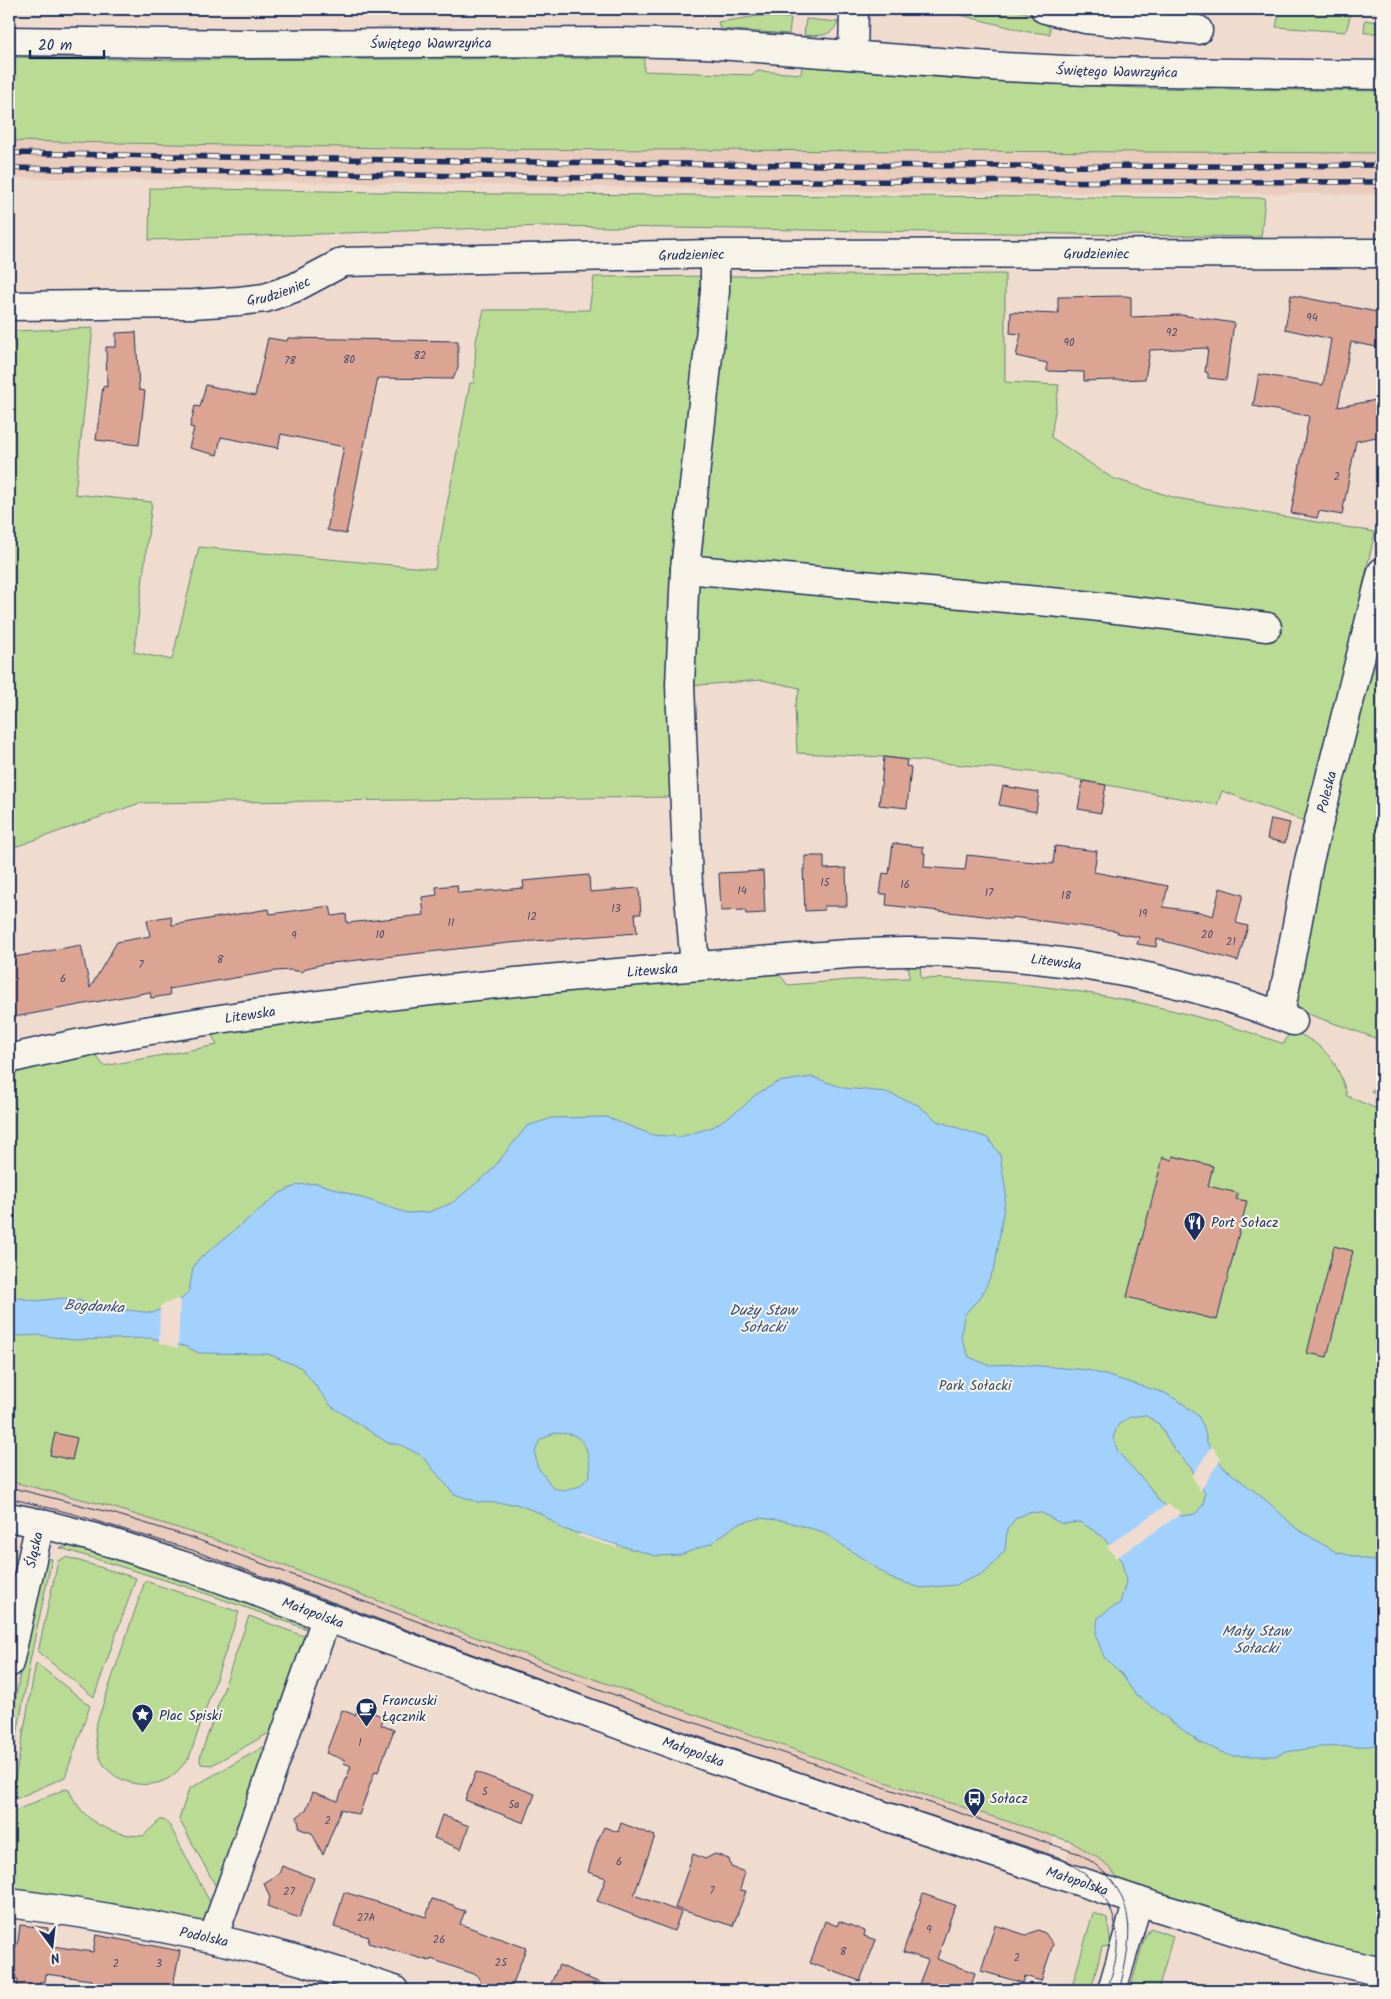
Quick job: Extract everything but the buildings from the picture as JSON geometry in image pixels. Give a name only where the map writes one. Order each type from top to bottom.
[{"type":"street","points":[[853,55],[854,9]]},
{"type":"street","points":[[1045,9],[1104,22],[1198,30]]},
{"type":"street","name":"Świętego Wawrzyńca","points":[[9,41],[246,44],[706,44],[994,66],[1087,71],[1382,75]]},
{"type":"street","name":"Grudzieniec","points":[[9,306],[192,304],[265,298],[294,288],[343,262],[715,254],[1382,253]]},
{"type":"street","points":[[694,966],[686,862],[680,685],[685,569],[714,291],[715,254]]},
{"type":"street","points":[[685,569],[1083,605],[1267,627]]},
{"type":"street","name":"Poleska","points":[[1287,1018],[1309,861],[1382,572]]},
{"type":"street","name":"Litewska","points":[[9,1059],[118,1036],[316,1004],[496,984],[694,966],[883,952],[1011,956],[1078,964],[1145,977],[1208,993],[1287,1018]]},
{"type":"street","name":"Małopolska","points":[[9,1517],[40,1523],[174,1563],[705,1756],[1138,1901],[1321,1958],[1382,1972]]},
{"type":"street","name":"Śląska","points":[[9,1663],[40,1523]]},
{"type":"street","points":[[214,1938],[326,1619]]},
{"type":"street","points":[[1112,1990],[1138,1901]]},
{"type":"street","name":"Podolska","points":[[9,1903],[106,1916],[214,1938],[303,1961],[394,1990]]},
{"type":"shaded area","points":[[9,141],[449,149],[1382,153],[1382,194],[944,192],[9,178]]},
{"type":"shaded area","points":[[9,1481],[105,1505],[213,1539],[475,1637],[900,1787],[1054,1837],[1047,1857],[9,1506]]},
{"type":"shaded area","points":[[1072,1842],[1103,1861],[1113,1872],[1121,1886],[1065,1864]]},
{"type":"green space","points":[[997,8],[1016,10],[1036,17],[1050,28],[1050,34],[1029,32],[960,15],[959,9]]},
{"type":"green space","points":[[1280,9],[1352,9],[1346,32],[1276,27]]},
{"type":"green space","points":[[759,16],[791,18],[789,34],[720,29],[718,22]]},
{"type":"green space","points":[[806,19],[838,22],[829,33],[804,35]]},
{"type":"green space","points":[[1365,20],[1382,23],[1382,33],[1364,33]]},
{"type":"green space","points":[[9,57],[181,60],[644,58],[644,71],[753,75],[757,71],[801,74],[802,66],[972,80],[1138,88],[1382,91],[1382,153],[449,149],[9,141]]},
{"type":"green space","points":[[150,188],[496,194],[1265,198],[1261,237],[544,226],[149,240]]},
{"type":"green space","points":[[1005,274],[1005,382],[1059,385],[1051,437],[1112,478],[1176,498],[1375,532],[1309,823],[1222,791],[1217,805],[1041,773],[884,757],[797,753],[795,707],[800,688],[762,680],[688,686],[675,797],[140,803],[9,849],[9,386],[14,331],[93,328],[75,494],[152,502],[134,652],[172,660],[199,547],[435,569],[470,383],[474,383],[476,341],[484,310],[589,310],[594,277]]},
{"type":"green space","points":[[1382,628],[1382,1052],[1378,1039],[1291,1008],[1311,884],[1357,711]]},
{"type":"green space","name":"Park Sołacki","points":[[920,961],[921,978],[1015,984],[1105,996],[1194,1016],[1284,1044],[1290,1030],[1312,1041],[1328,1054],[1339,1072],[1347,1096],[1382,1111],[1382,1960],[1307,1941],[1121,1886],[1113,1872],[1103,1861],[1072,1842],[900,1787],[475,1637],[213,1539],[105,1505],[9,1481],[9,1069],[92,1051],[104,1066],[217,1045],[209,1030],[299,1016],[775,969],[788,985],[909,978],[909,962]]},
{"type":"green space","points":[[1382,1075],[1382,1097],[1371,1092]]},
{"type":"green space","points":[[70,1546],[81,1547],[134,1561],[295,1619],[307,1629],[184,1586],[60,1548]]},
{"type":"green space","points":[[66,1557],[136,1578],[94,1697],[38,1652],[58,1561]]},
{"type":"green space","points":[[48,1558],[52,1559],[31,1656],[9,1781],[9,1733],[21,1669]]},
{"type":"green space","points":[[145,1581],[239,1612],[189,1758],[171,1777],[163,1781],[154,1784],[136,1784],[119,1778],[105,1766],[100,1758],[96,1743],[95,1728]]},
{"type":"green space","points":[[249,1616],[309,1638],[278,1728],[212,1765],[201,1764],[201,1754]]},
{"type":"green space","points":[[36,1663],[90,1706],[65,1777],[11,1801]]},
{"type":"green space","points":[[274,1741],[220,1894],[179,1819],[189,1789]]},
{"type":"green space","points":[[65,1789],[69,1790],[82,1811],[90,1818],[99,1825],[119,1833],[143,1836],[160,1820],[164,1820],[170,1826],[214,1910],[207,1921],[200,1924],[9,1893],[10,1813]]},
{"type":"green space","points":[[1093,1913],[1107,1918],[1111,1946],[1102,1947],[1091,1990],[1071,1990]]},
{"type":"green space","points":[[1150,1928],[1173,1936],[1158,1990],[1130,1990],[1144,1939]]},
{"type":"water","name":"Duży Staw Sołacki","points":[[812,1077],[844,1088],[886,1092],[918,1105],[937,1121],[988,1138],[1000,1155],[1006,1193],[995,1266],[982,1295],[964,1315],[961,1337],[969,1357],[988,1365],[1016,1364],[1088,1370],[1165,1393],[1182,1403],[1198,1416],[1203,1425],[1207,1442],[1223,1467],[1267,1501],[1297,1529],[1336,1552],[1382,1563],[1382,1743],[1370,1746],[1319,1747],[1286,1752],[1275,1756],[1230,1756],[1199,1742],[1135,1694],[1121,1673],[1104,1657],[1096,1636],[1098,1618],[1120,1603],[1126,1582],[1122,1562],[1102,1536],[1080,1522],[1062,1524],[1042,1513],[1029,1512],[1015,1519],[1007,1530],[1005,1550],[986,1572],[956,1585],[921,1588],[893,1579],[823,1532],[785,1521],[760,1518],[737,1524],[712,1543],[680,1555],[656,1556],[563,1529],[540,1513],[516,1504],[478,1502],[454,1494],[422,1456],[401,1445],[388,1443],[331,1406],[302,1368],[268,1354],[199,1353],[187,1347],[151,1338],[73,1340],[40,1335],[19,1336],[9,1333],[9,1296],[35,1301],[64,1298],[81,1301],[92,1306],[153,1313],[183,1298],[189,1291],[193,1268],[198,1260],[280,1193],[298,1185],[317,1183],[407,1213],[429,1212],[452,1203],[490,1172],[527,1126],[552,1118],[606,1117],[653,1135],[680,1137],[713,1127],[743,1107],[755,1095],[778,1082]],"holes":[[[1145,1415],[1159,1424],[1174,1449],[1191,1468],[1205,1493],[1204,1504],[1195,1514],[1182,1516],[1160,1502],[1148,1485],[1118,1452],[1113,1437],[1118,1425],[1130,1417]],[[554,1433],[570,1434],[576,1437],[581,1440],[587,1450],[590,1475],[580,1486],[565,1491],[553,1488],[537,1466],[535,1452],[540,1440]]]},
{"type":"pier","points":[[180,1299],[178,1348],[159,1343],[160,1306]]},
{"type":"pier","points":[[1212,1446],[1221,1459],[1200,1491],[1192,1476]]},
{"type":"pier","points":[[1168,1504],[1182,1513],[1116,1558],[1107,1546]]},
{"type":"pier","points":[[581,1534],[616,1545],[618,1548],[577,1536]]},
{"type":"tram line","points":[[9,1487],[112,1513],[196,1539],[634,1702],[1080,1854],[1099,1868],[1112,1882],[1122,1897],[1127,1913],[1128,1949],[1119,1990]]},
{"type":"tram line","points":[[9,1498],[70,1513],[192,1550],[631,1713],[819,1779],[1058,1857],[1083,1872],[1093,1882],[1109,1906],[1117,1934],[1117,1949],[1107,1990]]},
{"type":"railway","points":[[9,153],[695,164],[1382,165]]},
{"type":"railway","points":[[9,168],[761,181],[1382,182]]},
{"type":"place","name":"Port Sołacz","points":[[1195,1241]]},
{"type":"place","name":"Francuski Łącznik","points":[[366,1727]]},
{"type":"place","name":"Plac Spiski","points":[[143,1734]]},
{"type":"place","name":"Sołacz","points":[[974,1817]]},
{"type":"water label","name":"Bogdanka","points":[[94,1306]]},
{"type":"water label","name":"Mały Staw Sołacki","points":[[1256,1640]]}]
